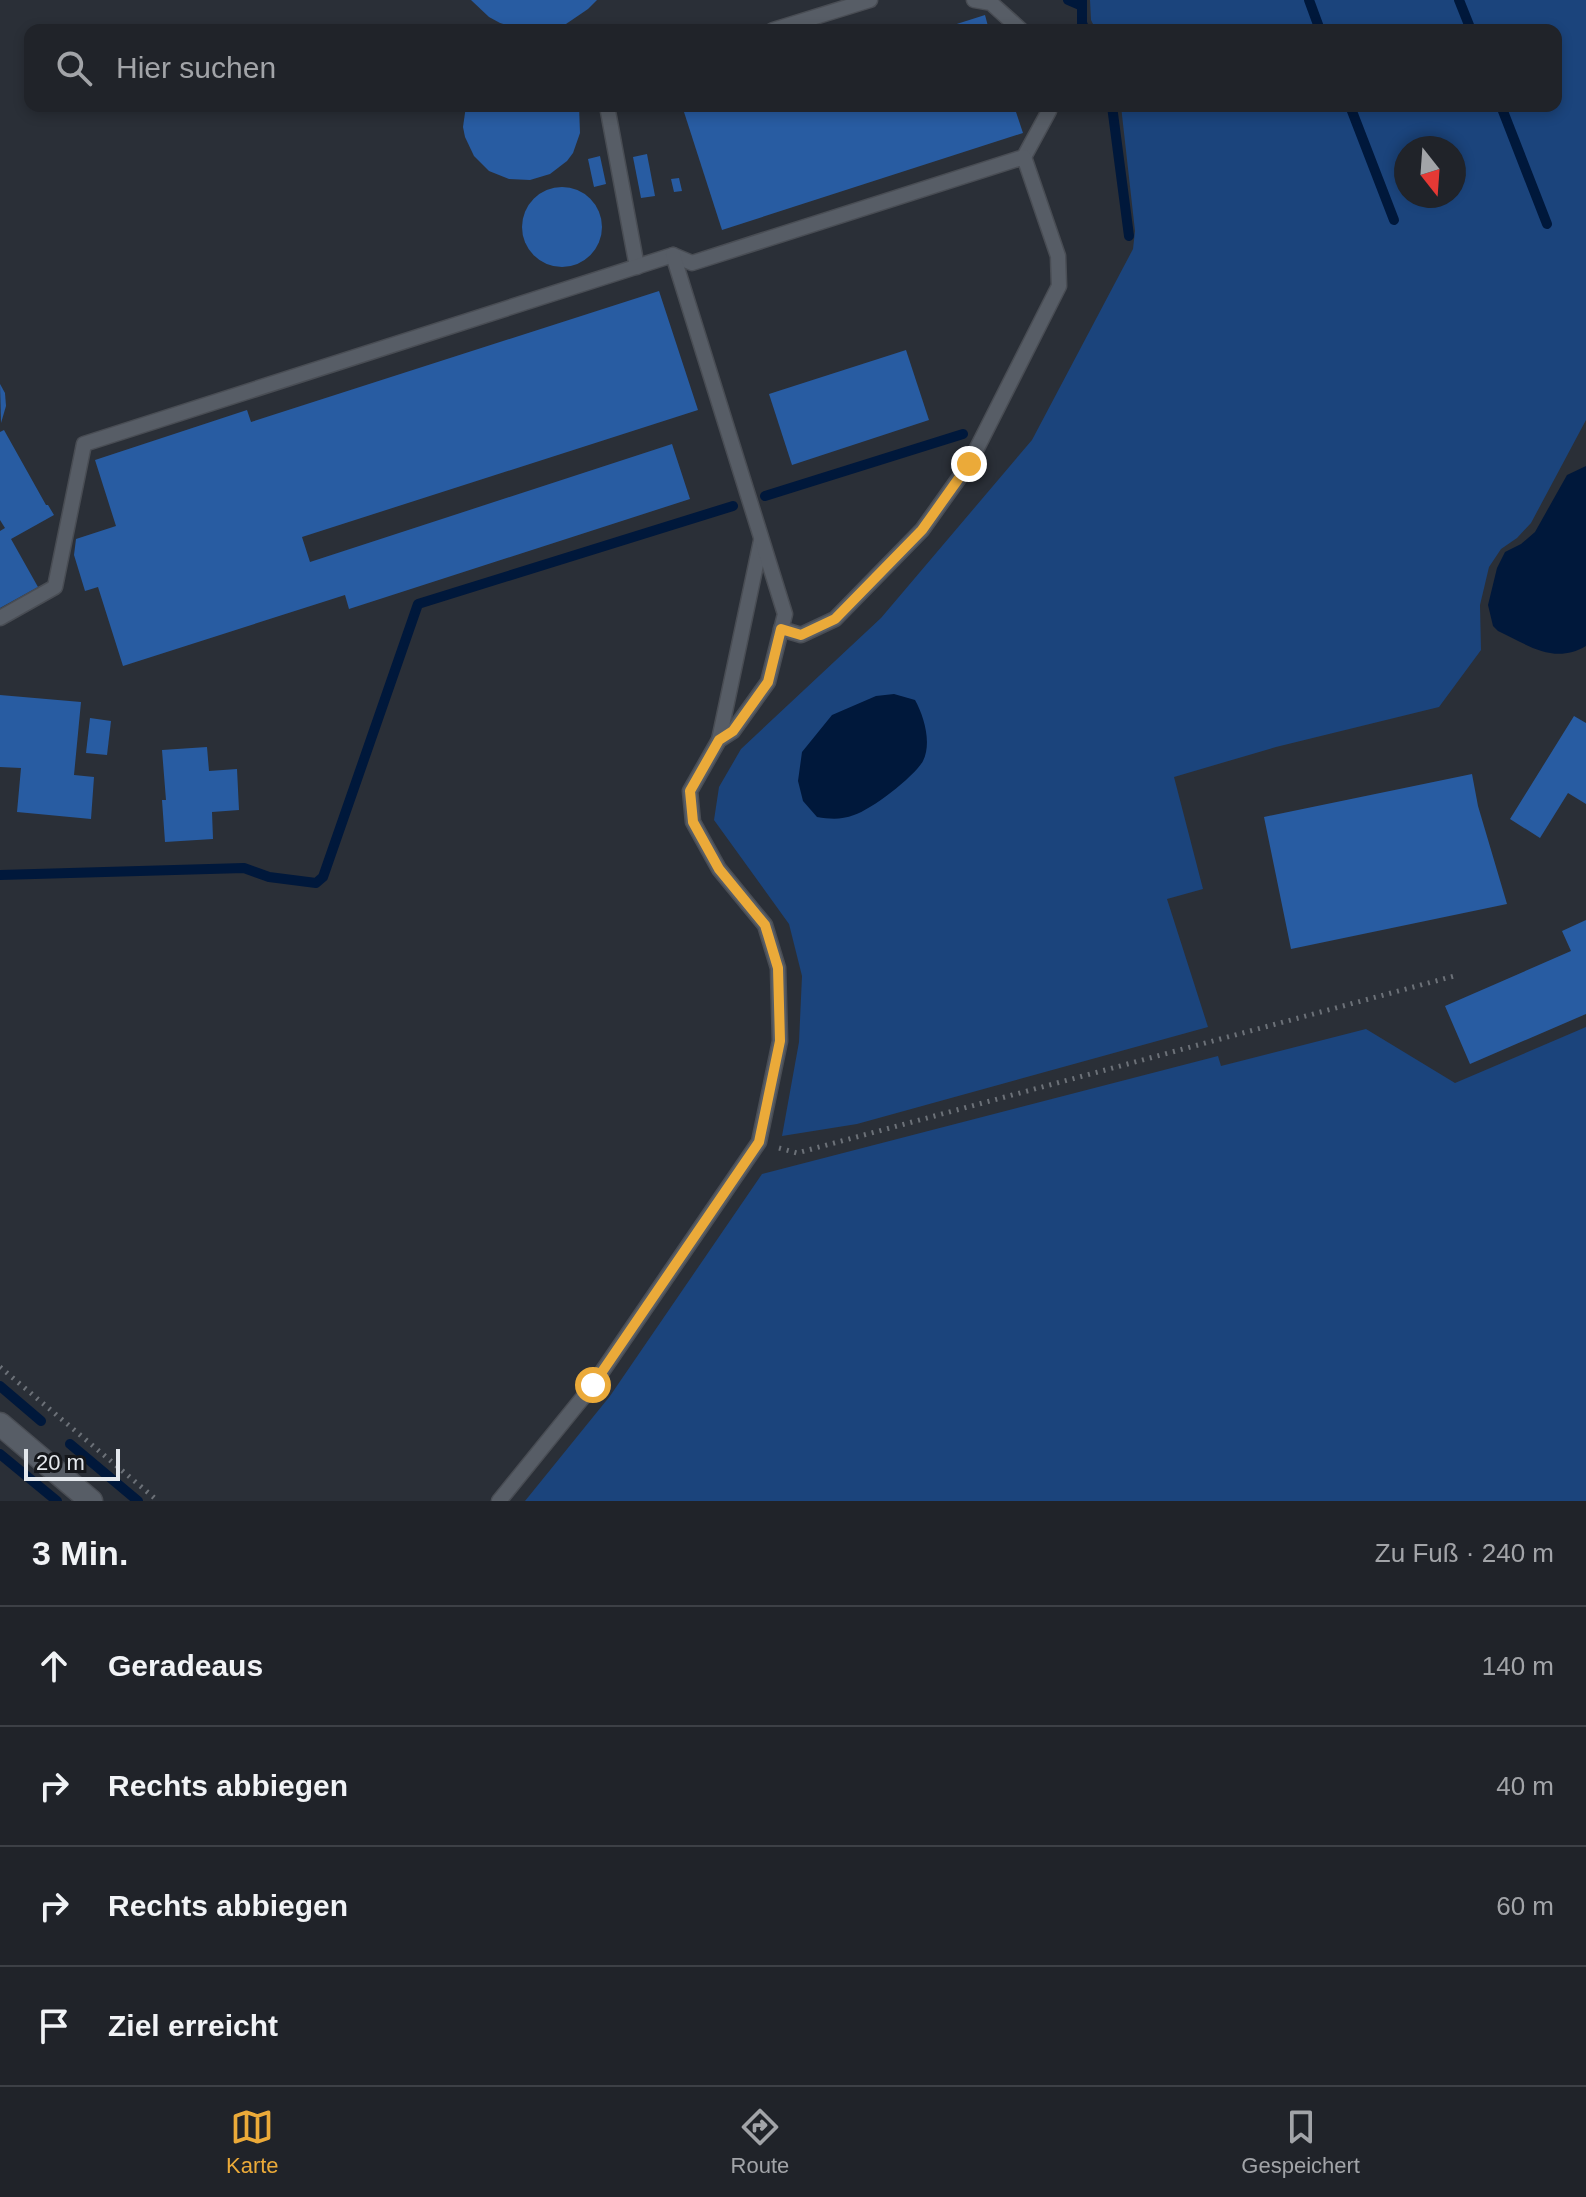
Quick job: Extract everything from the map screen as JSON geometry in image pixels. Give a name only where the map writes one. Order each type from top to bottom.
[{"type":"street","points":[[0,1424],[91,1501]]},
{"type":"lane","points":[[792,24],[870,0]]},
{"type":"lane","points":[[974,0],[991,3],[1014,24]]},
{"type":"lane","points":[[608,112],[637,267]]},
{"type":"lane","points":[[0,618],[55,587],[84,444],[673,255],[692,263],[1024,157],[1048,112]]},
{"type":"lane","points":[[781,629],[801,635],[835,619],[922,530],[969,464],[1059,286],[1058,256],[1024,157]]},
{"type":"lane","points":[[673,255],[785,614],[768,682],[733,731],[719,740]]},
{"type":"lane","points":[[499,1501],[593,1385],[759,1142],[780,1041],[778,968],[765,925],[719,869],[693,822],[690,791],[719,740],[762,539]]},
{"type":"path","points":[[759,1142],[797,1153],[1458,975]]},
{"type":"path","points":[[0,1367],[158,1501]]},
{"type":"shaded area","points":[[1090,0],[1586,0],[1586,420],[1531,523],[1501,549],[1489,567],[1480,605],[1481,650],[1439,707],[1276,747],[1174,777],[1203,889],[1167,899],[1208,1027],[857,1124],[782,1136],[799,1042],[802,976],[789,924],[714,820],[719,787],[741,749],[881,618],[1032,440],[1133,249],[1135,231],[1122,112],[1562,112],[1562,24],[1093,24]]},
{"type":"shaded area","points":[[1586,466],[1586,646],[1563,654],[1541,651],[1493,626],[1488,605],[1497,568],[1505,552],[1535,532],[1567,475]]},
{"type":"shaded area","points":[[894,694],[915,700],[918,706],[927,738],[923,761],[902,783],[862,812],[831,819],[817,817],[803,801],[798,781],[802,752],[832,715],[876,696]]},
{"type":"shaded area","points":[[1586,1027],[1586,1501],[525,1501],[610,1396],[762,1174],[1218,1056],[1221,1066],[1366,1029],[1455,1083]]},
{"type":"building","points":[[471,0],[597,0],[566,24],[503,24],[489,17]]},
{"type":"building","points":[[985,15],[987,24],[957,24]]},
{"type":"building","points":[[465,112],[579,112],[580,133],[573,153],[550,174],[530,180],[509,179],[489,171],[474,156],[463,127]]},
{"type":"building","points":[[684,112],[1016,112],[1023,133],[722,230]]},
{"type":"building","points":[[647,154],[655,196],[641,198],[633,157]]},
{"type":"building","points":[[600,156],[606,184],[594,187],[588,159]]},
{"type":"building","points":[[679,178],[682,191],[674,192],[671,179]]},
{"type":"building","points":[[562,187],[577,190],[590,199],[599,212],[602,227],[599,242],[590,255],[577,264],[562,267],[547,264],[534,255],[525,242],[522,227],[525,212],[534,199],[547,190]]},
{"type":"building","points":[[659,291],[698,410],[302,537],[310,562],[672,444],[690,499],[349,609],[345,595],[123,666],[98,587],[85,591],[74,555],[76,539],[116,526],[95,460],[247,410],[251,422]]},
{"type":"building","points":[[906,350],[929,420],[792,465],[769,394]]},
{"type":"building","points":[[0,384],[5,393],[6,406],[1,423]]},
{"type":"building","points":[[4,430],[54,515],[11,539],[38,587],[0,608],[0,531],[5,528],[0,520],[0,432]]},
{"type":"building","points":[[0,695],[81,702],[74,775],[94,777],[91,819],[17,812],[21,768],[0,767]]},
{"type":"building","points":[[1574,716],[1586,723],[1586,804],[1568,793],[1540,838],[1510,819]]},
{"type":"building","points":[[90,718],[111,721],[107,755],[86,753]]},
{"type":"building","points":[[207,747],[209,771],[237,769],[239,810],[212,812],[213,839],[165,842],[162,750]]},
{"type":"building","points":[[1472,774],[1478,806],[1507,904],[1291,949],[1264,817]]},
{"type":"building","points":[[1586,920],[1586,1014],[1470,1064],[1445,1006],[1571,951],[1562,931]]},
{"type":"waterway","points":[[1068,0],[1082,6]]},
{"type":"waterway","points":[[1082,0],[1082,24]]},
{"type":"waterway","points":[[1309,0],[1318,24]]},
{"type":"waterway","points":[[1459,0],[1469,24]]},
{"type":"waterway","points":[[1113,112],[1129,236]]},
{"type":"waterway","points":[[1352,112],[1394,220]]},
{"type":"waterway","points":[[1503,112],[1547,224]]},
{"type":"waterway","points":[[765,496],[963,434]]},
{"type":"waterway","points":[[0,875],[244,868],[269,877],[316,883],[323,877],[418,604],[733,506]]},
{"type":"waterway","points":[[0,1386],[41,1421]]},
{"type":"waterway","points":[[70,1444],[138,1501]]},
{"type":"waterway","points":[[0,1454],[57,1501]]},
{"type":"route","points":[[593,1385],[759,1142],[780,1041],[778,968],[765,925],[719,869],[693,822],[690,791],[719,740],[733,731],[768,682],[781,629],[801,635],[835,619],[922,530],[969,464]]}]
